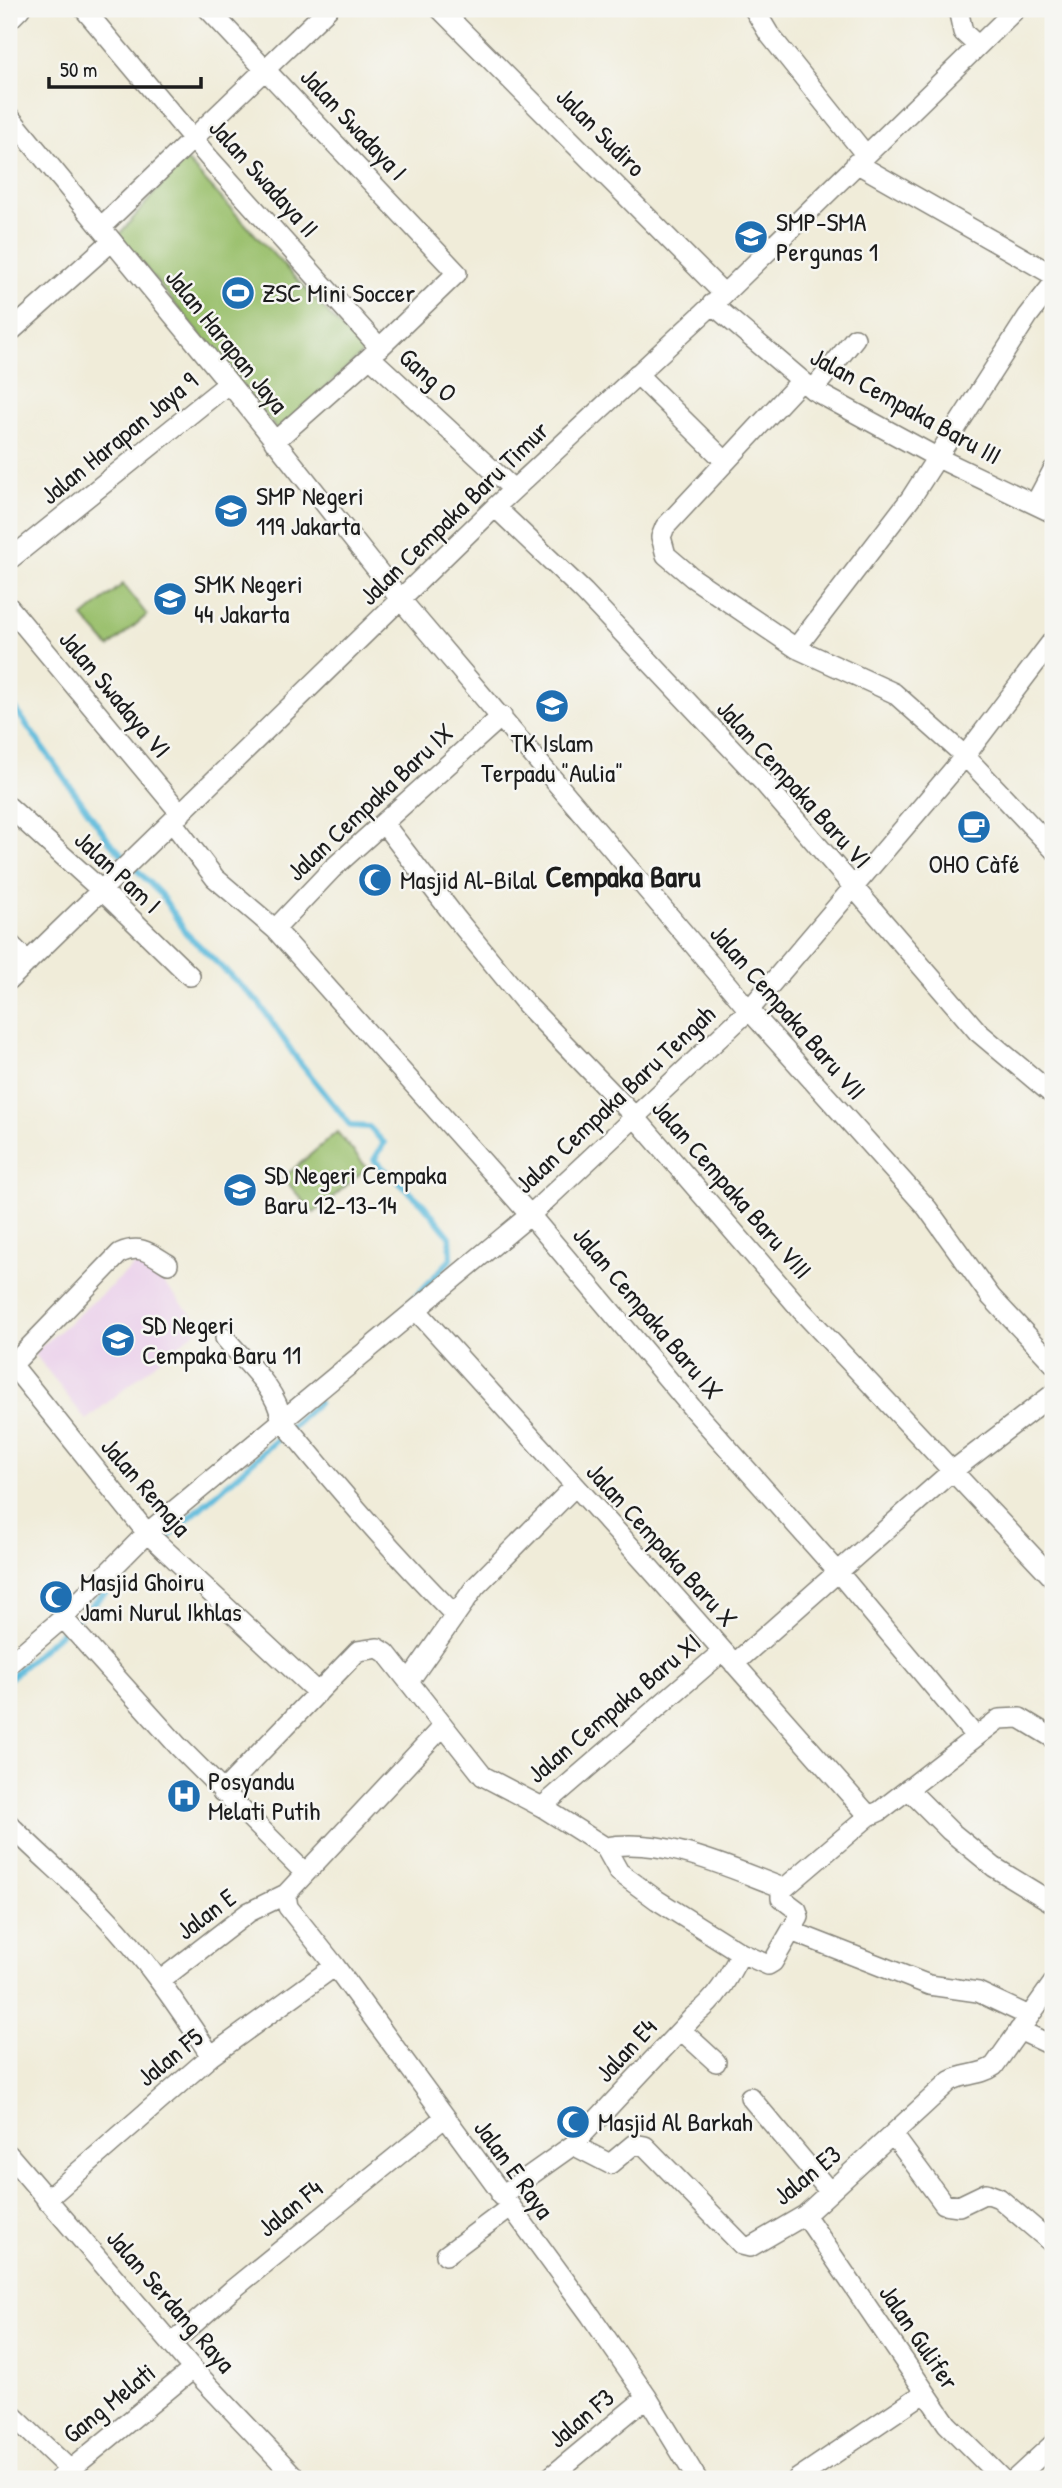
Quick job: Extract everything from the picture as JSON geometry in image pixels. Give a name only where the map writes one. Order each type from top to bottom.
[{"type":"street","points":[[9,20],[20,9]]},
{"type":"street","name":"Jalan Swadaya II","points":[[84,9],[375,353]]},
{"type":"street","name":"Jalan Swadaya I","points":[[208,9],[268,69],[346,158],[454,267],[455,277],[375,353]]},
{"type":"street","points":[[10,330],[106,234],[194,139],[328,9]]},
{"type":"street","name":"Jalan Sudiro","points":[[440,9],[718,299]]},
{"type":"street","points":[[754,9],[769,34],[861,159],[1053,275]]},
{"type":"street","points":[[958,9],[963,32],[977,45]]},
{"type":"street","name":"Jalan Cempaka Baru Timur","points":[[9,980],[513,489],[718,299],[1016,9]]},
{"type":"street","name":"Jalan Harapan Jaya","points":[[9,116],[229,383],[401,600]]},
{"type":"street","points":[[796,648],[895,520],[938,458],[1028,316],[1053,284]]},
{"type":"street","name":"Jalan Cempaka Baru III","points":[[718,299],[807,386],[938,458],[1053,513]]},
{"type":"street","points":[[855,338],[725,461],[665,527],[661,545],[666,555],[693,578],[796,648],[887,688],[965,756],[1053,849]]},
{"type":"street","name":"Gang O","points":[[275,442],[375,353],[513,489]]},
{"type":"street","points":[[637,374],[725,461]]},
{"type":"street","name":"Jalan Harapan Jaya 9","points":[[9,560],[229,383]]},
{"type":"street","points":[[1035,504],[1053,470]]},
{"type":"street","name":"Jalan Cempaka Baru VI","points":[[495,507],[584,592],[764,783],[978,1032],[1053,1094]]},
{"type":"street","name":"Jalan Cempaka Baru VII","points":[[401,600],[749,1010],[927,1208],[991,1297],[1053,1363]]},
{"type":"street","name":"Jalan Swadaya VI","points":[[9,607],[177,818]]},
{"type":"street","name":"Jalan Cempaka Baru Tengah","points":[[9,1664],[67,1623],[288,1428],[412,1314],[530,1214],[749,1010],[1050,652]]},
{"type":"street","name":"Jalan Cempaka Baru IX","points":[[275,929],[332,869],[502,716]]},
{"type":"street","name":"Jalan Pam I","points":[[9,807],[190,976]]},
{"type":"street","name":"Jalan Cempaka Baru IX","points":[[177,818],[215,878],[275,929],[530,1214],[693,1409],[838,1572],[975,1736]]},
{"type":"street","name":"Jalan Cempaka Baru VIII","points":[[384,824],[454,918],[527,1005],[635,1117],[802,1311],[881,1391],[951,1472],[1053,1578]]},
{"type":"street","points":[[9,943],[28,962]]},
{"type":"street","points":[[10,1363],[120,1253],[131,1248],[144,1248],[168,1264]]},
{"type":"street","name":"Jalan Cempaka Baru X","points":[[412,1314],[574,1487],[869,1816]]},
{"type":"street","points":[[225,1338],[270,1393],[288,1428],[391,1551],[454,1614]]},
{"type":"street","name":"Jalan Remaja","points":[[10,1363],[157,1543],[318,1693]]},
{"type":"street","name":"Jalan Cempaka Baru XI","points":[[318,1693],[358,1651],[368,1648],[386,1653],[410,1680],[483,1776],[542,1807],[838,1572],[951,1472],[1053,1394]]},
{"type":"street","points":[[410,1680],[475,1587],[574,1487]]},
{"type":"street","points":[[67,1623],[222,1792],[304,1872]]},
{"type":"street","points":[[222,1792],[318,1693]]},
{"type":"street","points":[[542,1807],[605,1847],[619,1872],[741,1952],[770,1964],[799,1913],[781,1898],[783,1888],[869,1816],[999,1719],[1011,1717],[1031,1724],[1053,1738]]},
{"type":"street","points":[[286,1894],[443,1726]]},
{"type":"street","points":[[908,1789],[950,1831],[994,1867],[1053,1903]]},
{"type":"street","points":[[9,1824],[104,1915],[161,1980],[211,2056]]},
{"type":"street","points":[[605,1847],[637,1843],[649,1845],[723,1865],[783,1888]]},
{"type":"street","name":"Jalan E","points":[[161,1980],[249,1912],[286,1894]]},
{"type":"street","name":"Jalan E Raya","points":[[286,1894],[288,1907],[335,1966],[647,2396],[697,2479]]},
{"type":"street","points":[[791,1931],[929,1985],[978,1992],[1053,2046]]},
{"type":"street","name":"Jalan E4","points":[[446,2255],[573,2145],[721,1990],[741,1952]]},
{"type":"street","name":"Jalan F5","points":[[46,2200],[211,2056],[335,1966]]},
{"type":"street","name":"Jalan E3","points":[[573,2145],[610,2164],[634,2144],[645,2146],[746,2247],[805,2215],[894,2136],[950,2081],[961,2076],[983,2073],[994,2066],[1053,1983]]},
{"type":"street","points":[[681,2030],[716,2062]]},
{"type":"street","points":[[750,2096],[830,2192]]},
{"type":"street","name":"Jalan F4","points":[[172,2343],[268,2259],[444,2118]]},
{"type":"street","points":[[894,2136],[944,2204],[959,2206],[986,2193],[999,2198],[1053,2244]]},
{"type":"street","name":"Jalan Serdang Raya","points":[[9,2155],[193,2369],[297,2479]]},
{"type":"street","name":"Jalan Gulifer","points":[[805,2215],[947,2424],[1002,2479]]},
{"type":"street","name":"Gang Melati","points":[[64,2474],[193,2369]]},
{"type":"street","points":[[797,2479],[924,2393]]},
{"type":"street","name":"Jalan F3","points":[[548,2479],[647,2396]]},
{"type":"street","points":[[9,2412],[64,2474]]},
{"type":"street","points":[[1015,2479],[1051,2451]]},
{"type":"shaded area","name":"SD Negeri Cempaka Baru 11","points":[[142,1259],[202,1326],[86,1420],[34,1353]]},
{"type":"green space","name":"ZSC Mini Soccer","points":[[184,158],[364,352],[278,431],[119,235]]},
{"type":"green space","points":[[123,584],[147,615],[109,647],[83,617]]},
{"type":"green space","points":[[337,1132],[367,1168],[314,1213],[283,1178]]},
{"type":"waterway","points":[[9,700],[109,841],[162,896],[186,933],[259,1003],[297,1059],[351,1126],[369,1127],[384,1143],[374,1160],[423,1204],[450,1237],[451,1259],[409,1304]]},
{"type":"waterway","points":[[9,1679],[318,1403]]},
{"type":"place","name":"SMP-SMA Pergunas 1","points":[[751,237]]},
{"type":"place","name":"ZSC Mini Soccer","points":[[238,293]]},
{"type":"place","name":"SMP Negeri 119 Jakarta","points":[[231,511]]},
{"type":"place","name":"SMK Negeri 44 Jakarta","points":[[170,599]]},
{"type":"place","name":"TK Islam Terpadu \"Aulia\"","points":[[552,706]]},
{"type":"place","name":"OHO Càfé","points":[[974,827]]},
{"type":"place","name":"Masjid Al-Bilal","points":[[375,880]]},
{"type":"place","name":"SD Negeri Cempaka Baru 12-13-14","points":[[240,1190]]},
{"type":"place","name":"SD Negeri Cempaka Baru 11","points":[[118,1340]]},
{"type":"place","name":"Masjid Ghoiru Jami Nurul Ikhlas","points":[[56,1597]]},
{"type":"place","name":"Posyandu Melati Putih","points":[[184,1796]]},
{"type":"place","name":"Masjid Al Barkah","points":[[573,2122]]},
{"type":"district","name":"Cempaka Baru","points":[[623,877]]}]
